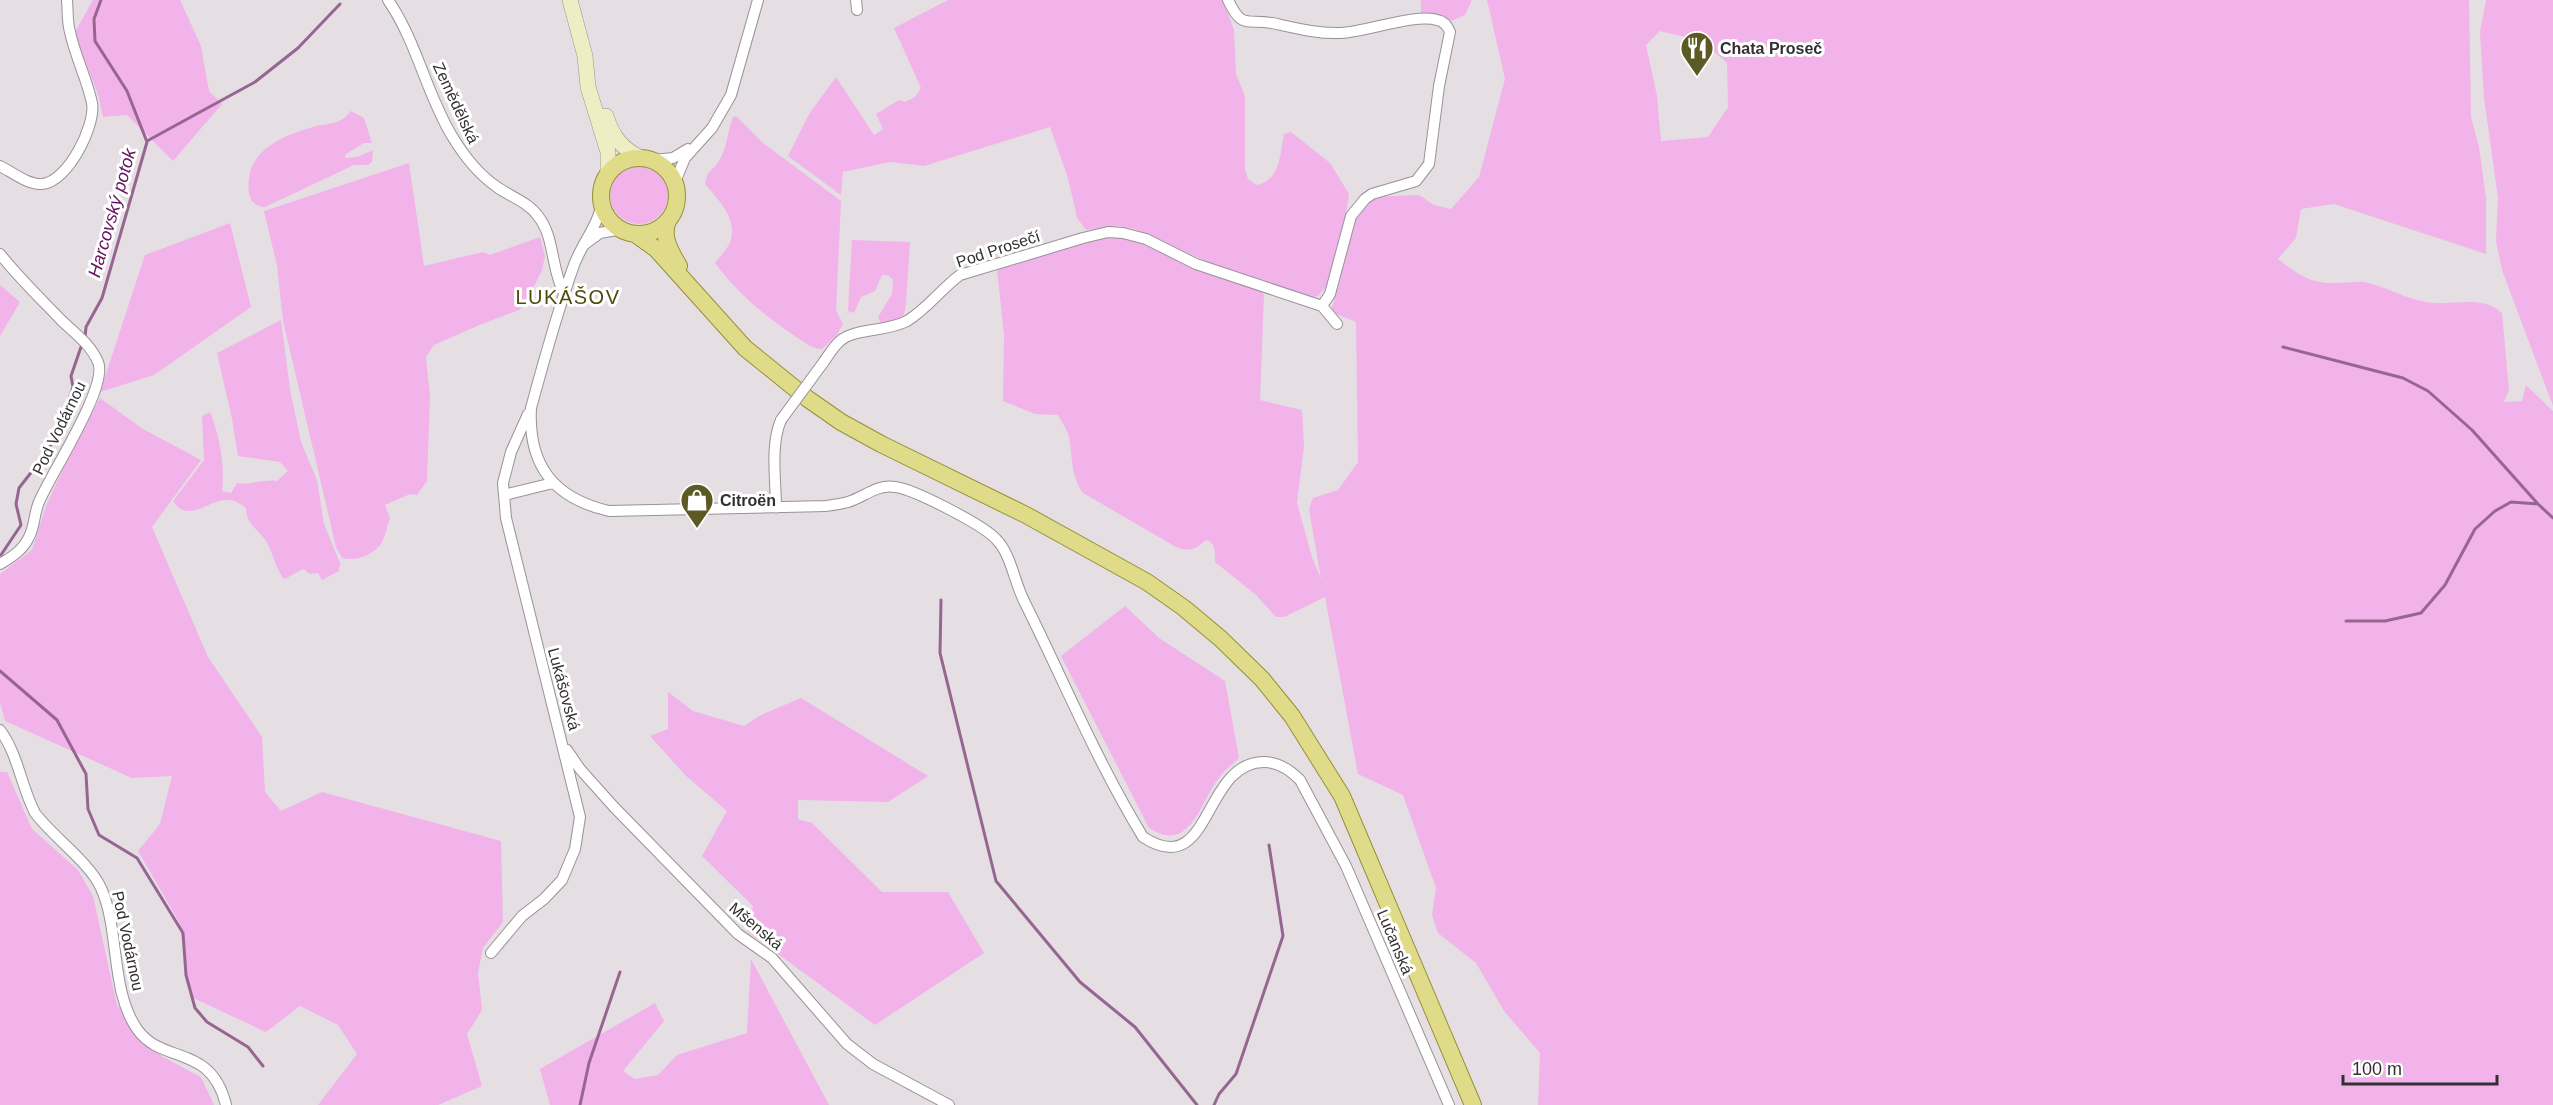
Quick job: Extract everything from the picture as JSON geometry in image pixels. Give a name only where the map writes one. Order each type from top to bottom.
[{"type":"main road","points":[[694,292],[670,251],[666,233],[668,221],[677,203],[675,182],[666,169],[647,159],[623,162],[608,174],[604,182],[602,201],[609,218],[650,244],[745,348],[808,399],[881,444],[1026,515],[1147,582],[1184,608],[1221,639],[1262,679],[1292,716],[1342,796],[1473,1105]]},
{"type":"main road","points":[[629,231],[653,231],[668,221]]},
{"type":"street","points":[[0,166],[36,183],[44,184],[53,180],[76,154],[90,128],[92,103],[69,32],[67,0]]},
{"type":"street","name":"Zemědělská","points":[[388,0],[407,32],[450,133],[465,158],[482,176],[531,207],[539,216],[545,228],[557,282],[564,293]]},
{"type":"street","points":[[570,0],[585,56],[614,136],[626,149],[647,159],[674,158],[698,142]]},
{"type":"street","points":[[675,182],[682,162],[712,128],[731,95],[758,0]]},
{"type":"street","points":[[1228,0],[1235,15],[1245,21],[1324,33],[1355,31],[1429,19],[1442,22],[1450,32],[1439,86],[1429,165],[1416,181],[1372,194],[1351,216],[1330,294],[1322,306],[1337,324]]},
{"type":"street","points":[[585,56],[588,87],[608,152],[608,174]]},
{"type":"street","points":[[531,408],[564,293],[583,246],[597,220],[602,201]]},
{"type":"street","points":[[583,246],[600,233],[629,231]]},
{"type":"street","name":"Pod Prosečí","points":[[776,508],[777,429],[781,420],[839,342],[854,333],[878,331],[905,321],[917,314],[944,286],[960,275],[1108,232],[1134,235],[1196,264],[1322,306]]},
{"type":"street","name":"Pod Vodárnou","points":[[0,254],[20,279],[89,348],[99,363],[100,373],[65,455],[39,502],[30,536],[21,550],[0,564]]},
{"type":"street","name":"Lučanská","points":[[531,408],[530,426],[534,449],[539,464],[553,483],[576,501],[609,511],[776,508],[847,502],[876,488],[895,487],[910,491],[982,528],[996,539],[1007,556],[1016,584],[1085,728],[1143,837],[1157,845],[1171,848],[1188,840],[1203,824],[1230,775],[1250,764],[1271,762],[1282,766],[1296,776],[1308,793],[1346,866],[1449,1105]]},
{"type":"street","name":"Lukášovská","points":[[491,953],[522,916],[544,899],[562,880],[575,849],[580,817],[506,518],[503,483],[511,452],[531,408]]},
{"type":"street","points":[[504,495],[553,483]]},
{"type":"street","name":"Pod Vodárnou","points":[[0,730],[8,740],[35,813],[91,872],[100,886],[110,920],[120,983],[131,1020],[138,1031],[151,1041],[185,1056],[208,1071],[219,1085],[226,1105]]},
{"type":"street","name":"Mšenská","points":[[564,745],[580,769],[614,807],[738,934],[772,958],[848,1044],[873,1064],[949,1105]]},
{"type":"shaded area","points":[[93,0],[180,0],[201,46],[209,91],[222,104],[173,161],[127,115],[103,117],[98,94],[74,34]]},
{"type":"shaded area","points":[[948,0],[1223,0],[1234,30],[1236,74],[1245,96],[1245,169],[1248,179],[1257,185],[1271,177],[1278,164],[1284,134],[1291,132],[1330,163],[1349,194],[1329,284],[1318,296],[1312,297],[1226,270],[1135,229],[1118,226],[1086,230],[1077,218],[1068,178],[1050,127],[924,166],[890,162],[843,172],[841,195],[788,156],[809,114],[836,77],[874,135],[883,129],[876,114],[899,100],[905,102],[915,97],[921,88],[894,28]]},
{"type":"shaded area","points":[[1421,0],[1472,0],[1465,15],[1451,21],[1442,16],[1421,14]]},
{"type":"shaded area","points":[[1487,0],[2469,0],[2471,117],[2479,147],[2486,198],[2486,254],[2334,204],[2301,209],[2296,238],[2278,259],[2298,273],[2318,282],[2364,282],[2426,302],[2488,304],[2502,313],[2509,390],[2504,402],[2522,401],[2526,385],[2553,411],[2553,1105],[1538,1105],[1540,1053],[1504,1011],[1476,963],[1438,933],[1432,915],[1436,888],[1403,795],[1358,774],[1325,597],[1284,617],[1276,617],[1256,595],[1215,562],[1214,549],[1209,541],[1206,540],[1192,549],[1176,547],[1083,493],[1074,472],[1068,434],[1058,415],[1035,414],[1003,401],[1004,335],[997,270],[1097,237],[1117,236],[1135,239],[1262,291],[1264,295],[1260,400],[1302,410],[1304,446],[1297,503],[1312,557],[1321,579],[1309,509],[1313,498],[1338,490],[1358,462],[1356,322],[1331,312],[1355,217],[1372,197],[1419,195],[1434,205],[1451,209],[1479,177],[1505,79]],"holes":[[[1660,31],[1702,41],[1727,63],[1728,107],[1708,137],[1661,141],[1657,96],[1646,45]]]},
{"type":"shaded area","points":[[2486,0],[2553,0],[2553,406],[2502,270],[2496,241],[2498,198],[2484,98],[2480,32]]},
{"type":"shaded area","points":[[351,111],[364,118],[372,143],[364,143],[346,154],[345,158],[357,157],[373,150],[372,162],[368,165],[354,165],[265,207],[252,201],[249,193],[249,179],[252,167],[266,148],[300,131],[338,122]]},
{"type":"shaded area","points":[[736,116],[763,143],[841,201],[836,310],[843,324],[836,336],[822,349],[808,345],[763,313],[733,285],[715,263],[730,242],[731,223],[725,209],[705,184],[708,175],[723,153],[733,117]]},
{"type":"shaded area","points":[[409,163],[424,266],[483,252],[490,255],[540,237],[545,256],[542,270],[526,303],[519,310],[434,345],[426,357],[430,396],[427,481],[417,495],[410,494],[385,505],[390,518],[383,539],[375,551],[347,559],[342,558],[336,547],[283,321],[277,266],[264,211]]},
{"type":"shaded area","points":[[633,166],[645,166],[660,174],[668,189],[668,201],[660,216],[645,224],[633,224],[618,216],[610,201],[610,189],[618,174]]},
{"type":"shaded area","points":[[230,223],[251,307],[154,375],[100,392],[145,255]]},
{"type":"shaded area","points":[[852,240],[910,242],[903,318],[881,324],[878,317],[892,294],[893,280],[888,275],[882,275],[875,291],[861,297],[854,313],[848,311]]},
{"type":"shaded area","points":[[0,285],[20,302],[0,336]]},
{"type":"shaded area","points":[[281,320],[290,389],[301,442],[317,480],[324,524],[340,563],[339,571],[322,580],[318,573],[310,574],[303,569],[283,578],[266,542],[249,520],[246,508],[238,503],[221,500],[199,509],[185,511],[173,501],[204,460],[202,416],[210,412],[221,451],[222,491],[231,493],[237,483],[277,481],[288,471],[280,462],[238,456],[217,353]]},
{"type":"shaded area","points":[[100,398],[143,429],[201,460],[152,527],[208,657],[262,737],[265,792],[281,811],[322,792],[501,841],[503,922],[483,948],[478,973],[482,1010],[467,1034],[482,1086],[438,1105],[318,1105],[357,1054],[338,1025],[300,1006],[266,1032],[191,997],[179,922],[138,851],[160,824],[172,776],[132,778],[5,721],[0,703],[0,574],[32,550],[46,506]]},
{"type":"shaded area","points":[[1125,606],[1159,638],[1225,681],[1239,758],[1221,775],[1193,822],[1185,830],[1175,835],[1163,835],[1149,828],[1061,656]]},
{"type":"shaded area","points":[[668,692],[693,711],[744,726],[761,715],[801,698],[928,776],[888,802],[798,800],[798,819],[812,823],[882,892],[948,892],[984,953],[875,1025],[748,932],[753,906],[702,856],[727,811],[685,775],[650,736],[668,729]]},
{"type":"shaded area","points":[[0,772],[7,772],[32,829],[78,870],[93,896],[117,1005],[136,1034],[163,1057],[201,1077],[214,1105],[0,1105]]},
{"type":"shaded area","points":[[751,959],[829,1105],[550,1105],[540,1069],[655,1003],[664,1021],[623,1071],[635,1079],[658,1075],[677,1055],[747,1033]]},
{"type":"waterway","name":"Harcovský potok","points":[[85,337],[86,327],[102,298],[147,142],[127,91],[95,41],[94,19],[101,0]]},
{"type":"waterway","points":[[147,141],[255,82],[298,48],[340,4]]},
{"type":"waterway","name":"Harcovský potok","points":[[1,555],[21,525],[16,504],[19,488],[47,452],[59,429],[73,387],[71,376],[81,347]]},
{"type":"waterway","points":[[2283,347],[2403,378],[2428,391],[2472,430],[2538,504]]},
{"type":"waterway","points":[[2346,621],[2385,621],[2421,613],[2445,585],[2475,529],[2495,511],[2511,502],[2538,504],[2553,518]]},
{"type":"waterway","points":[[941,600],[940,653],[996,881],[1080,982],[1135,1027],[1197,1105]]},
{"type":"waterway","name":"Harcovský potok","points":[[0,671],[57,720],[86,774],[88,809],[99,835],[137,858],[183,933],[186,975],[195,1008],[207,1022],[248,1047],[263,1066]]},
{"type":"waterway","points":[[1214,1105],[1219,1094],[1236,1074],[1283,936],[1269,845]]},
{"type":"waterway","points":[[580,1105],[589,1063],[620,972]]},
{"type":"place","name":"Chata Proseč","points":[[1697,77]]},
{"type":"place","name":"Citroën","points":[[697,529]]},
{"type":"district","name":"LUKÁŠOV","points":[[568,297]]}]
